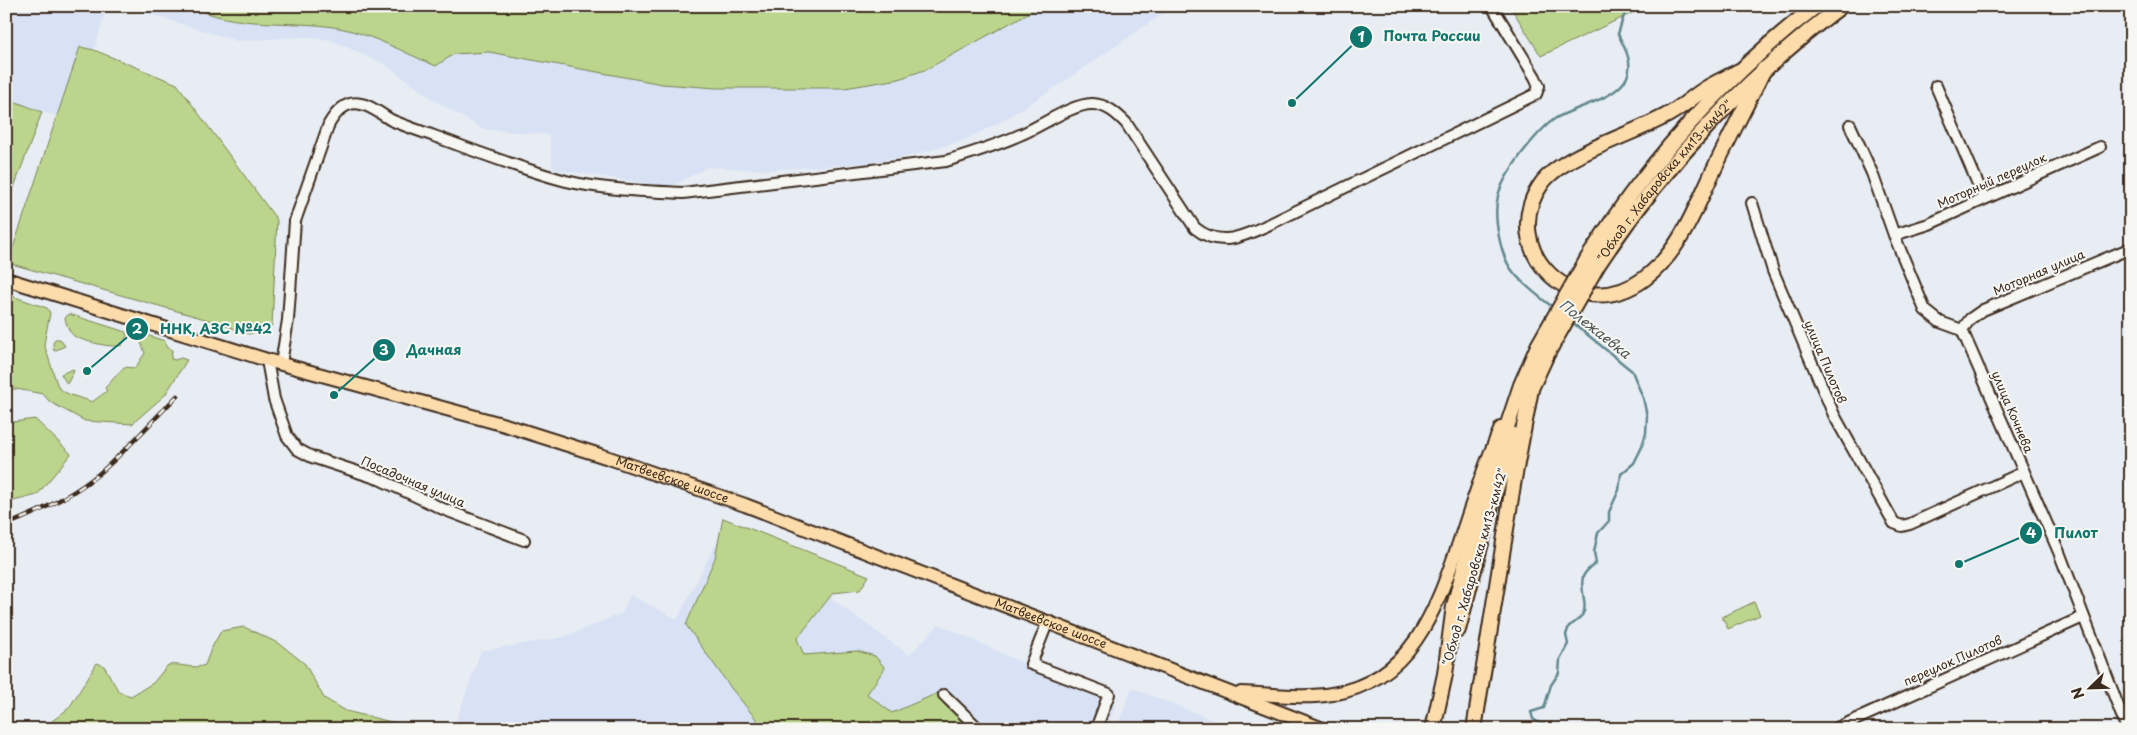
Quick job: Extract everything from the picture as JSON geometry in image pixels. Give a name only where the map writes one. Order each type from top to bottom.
[{"type":"highway","name":"\"Обход г. Хабаровска км13-км42\"","points":[[1433,729],[1445,674],[1454,606],[1483,499],[1526,387],[1543,350],[1634,190],[1679,134],[1739,71],[1816,6]]},
{"type":"highway","name":"\"Обход г. Хабаровска км13-км42\"","points":[[1593,262],[1618,235],[1662,179],[1697,139],[1764,70],[1790,46],[1842,6]]},
{"type":"highway","points":[[1739,71],[1706,88],[1672,113],[1657,121],[1570,161],[1543,181],[1534,197],[1528,216],[1530,236],[1535,254],[1554,279],[1580,293],[1608,295],[1626,289],[1644,279],[1661,264],[1676,245],[1691,217],[1764,70]]},
{"type":"highway","points":[[1474,729],[1526,387]]},
{"type":"main road","name":"Матвеевское шоссе","points":[[6,279],[267,360],[505,425],[609,458],[745,505],[1323,729]]},
{"type":"main road","points":[[1231,693],[1332,694],[1351,689],[1371,680],[1392,667],[1406,654],[1430,618],[1444,587],[1489,454],[1526,387]]},
{"type":"street","points":[[281,364],[288,320],[295,221],[299,204],[328,124],[339,110],[352,103],[363,104],[392,120],[432,135],[533,171],[568,181],[645,191],[683,193],[946,161],[1021,135],[1076,108],[1092,104],[1104,106],[1116,112],[1126,123],[1195,228],[1206,236],[1217,239],[1230,239],[1244,236],[1270,224],[1536,94],[1539,86],[1535,77],[1492,6]]},
{"type":"street","points":[[1936,86],[1984,198]]},
{"type":"street","points":[[1850,125],[1872,173],[1894,235],[1925,310],[1940,322],[1962,330]]},
{"type":"street","name":"Моторный переулок","points":[[1894,235],[1929,224],[2100,147]]},
{"type":"street","name":"улица Пилотов","points":[[1752,203],[1774,271],[1834,415],[1894,523],[1902,526],[1910,524],[2024,472]]},
{"type":"street","name":"Моторная улица","points":[[1962,330],[1970,319],[1983,310],[2131,248]]},
{"type":"street","name":"улица Кочнева","points":[[1962,330],[2058,552],[2127,729]]},
{"type":"street","name":"Посадочная улица","points":[[267,360],[274,399],[287,436],[297,449],[312,457],[379,479],[443,509],[524,540]]},
{"type":"street","name":"переулок Пилотов","points":[[1835,729],[2082,617]]},
{"type":"street","points":[[1048,622],[1031,664],[1109,694],[1096,729]]},
{"type":"street","points":[[944,695],[978,729]]},
{"type":"shaded area","points":[[6,6],[95,6],[106,10],[94,50],[80,47],[57,116],[42,112],[6,209]]},
{"type":"shaded area","points":[[123,6],[1174,6],[1059,85],[999,123],[964,140],[911,156],[869,163],[767,170],[708,167],[670,187],[553,169],[549,135],[483,129],[435,101],[386,65],[331,40],[301,37],[237,41]]},
{"type":"shaded area","points":[[715,545],[802,577],[909,655],[939,624],[1115,706],[1107,729],[453,729],[481,651],[564,637],[622,613],[630,595],[677,619]]},
{"type":"shaded area","points":[[1132,688],[1236,729],[1116,729]]},
{"type":"green space","points":[[191,6],[1041,6],[927,69],[899,79],[845,88],[716,88],[662,84],[489,52],[454,54],[436,66],[375,39],[339,28],[321,25],[245,21],[208,13]]},
{"type":"green space","points":[[1510,6],[1647,6],[1541,56]]},
{"type":"green space","points":[[80,47],[94,50],[177,84],[277,220],[272,326],[249,334],[212,321],[8,263]]},
{"type":"green space","points":[[6,98],[42,112],[6,209]]},
{"type":"green space","points":[[6,294],[47,308],[50,313],[44,344],[58,387],[69,394],[92,402],[107,391],[105,388],[124,367],[135,368],[145,353],[140,340],[143,334],[165,341],[166,347],[172,350],[171,359],[181,358],[187,360],[165,395],[132,424],[85,421],[50,402],[43,394],[6,389]]},
{"type":"green space","points":[[69,314],[126,332],[127,336],[122,345],[118,346],[98,344],[78,338],[72,334],[67,325],[65,318]]},
{"type":"green space","points":[[55,339],[60,339],[65,346],[54,351],[53,343]]},
{"type":"green space","points":[[73,369],[74,371],[67,384],[61,374]]},
{"type":"green space","points":[[35,419],[71,454],[37,495],[6,503],[6,423]]},
{"type":"green space","points":[[723,518],[869,576],[860,590],[833,593],[797,639],[804,655],[857,651],[875,656],[885,668],[867,694],[892,713],[940,692],[966,722],[959,729],[758,729],[761,725],[731,688],[686,625],[715,558]]},
{"type":"green space","points":[[1754,602],[1760,615],[1728,629],[1722,617]]},
{"type":"green space","points":[[244,627],[280,644],[305,664],[324,698],[346,711],[420,729],[42,729],[69,708],[97,663],[104,666],[119,692],[131,696],[153,683],[168,665],[196,667],[205,665],[221,631]]},
{"type":"waterway","name":"Полежаевка","points":[[1554,308],[1528,287],[1509,266],[1501,247],[1497,225],[1498,196],[1505,179],[1515,163],[1546,125],[1556,118],[1606,96],[1622,85],[1629,71],[1629,60],[1618,34],[1627,6]]},
{"type":"waterway","name":"Полежаевка","points":[[1544,729],[1544,723],[1541,724],[1533,719],[1531,712],[1544,708],[1551,685],[1559,673],[1560,659],[1568,644],[1566,635],[1569,626],[1582,615],[1584,609],[1583,577],[1596,563],[1594,552],[1598,533],[1609,521],[1609,512],[1619,490],[1621,474],[1634,463],[1646,433],[1647,416],[1643,398],[1632,371],[1572,322]]},
{"type":"railway","points":[[6,525],[49,506],[89,482],[120,454],[177,396]]},
{"type":"place","name":"Почта России","points":[[1292,103]]},
{"type":"place","name":"ННК, АЗС №42","points":[[87,371]]},
{"type":"place","name":"Дачная","points":[[334,395]]},
{"type":"place","name":"Пилот","points":[[1959,564]]}]
